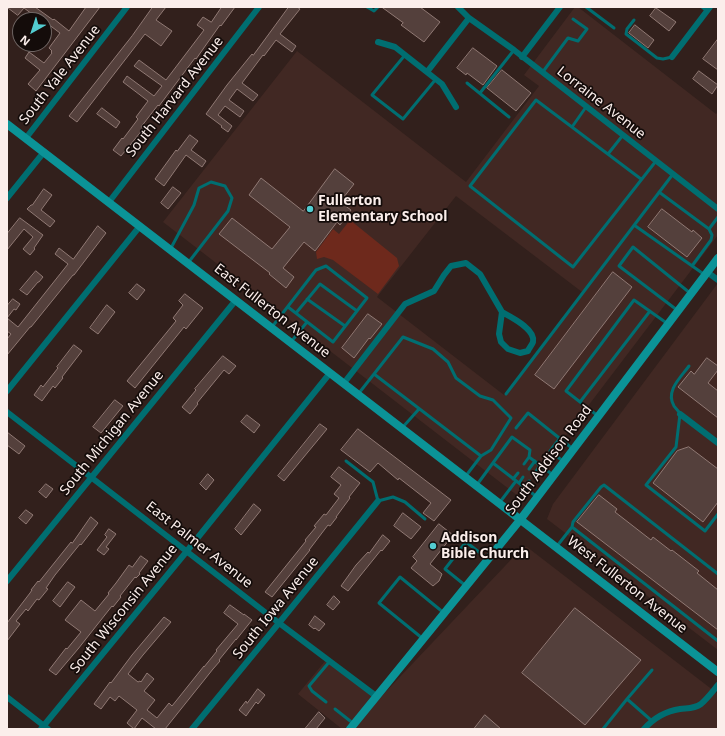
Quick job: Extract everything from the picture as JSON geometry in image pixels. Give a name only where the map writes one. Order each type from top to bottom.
[{"type":"street","name":"South Yale Avenue","points":[[26,138],[127,7]]},
{"type":"street","name":"South Harvard Avenue","points":[[109,202],[259,7]]},
{"type":"street","name":"Lorraine Avenue","points":[[458,7],[469,18],[514,50],[718,209]]},
{"type":"street","points":[[522,57],[560,7]]},
{"type":"street","points":[[672,58],[705,8]]},
{"type":"street","points":[[427,72],[469,18]]},
{"type":"street","points":[[378,42],[395,47],[436,79],[442,84],[456,107]]},
{"type":"street","name":"East Fullerton Avenue","points":[[7,124],[520,520]]},
{"type":"street","points":[[7,198],[44,152]]},
{"type":"street","points":[[7,391],[140,226]]},
{"type":"street","name":"South Addison Road","points":[[352,726],[520,520],[718,258]]},
{"type":"street","points":[[344,383],[405,304],[434,291],[451,266],[466,263],[480,274],[502,312],[526,328],[532,335],[533,342],[528,351],[520,353],[508,349],[501,342],[499,334],[502,312]]},
{"type":"street","points":[[706,273],[718,280]]},
{"type":"street","name":"South Michigan Avenue","points":[[7,581],[236,300]]},
{"type":"street","name":"South Wisconsin Avenue","points":[[44,728],[330,373]]},
{"type":"street","name":"East Palmer Avenue","points":[[7,412],[279,623],[376,696]]},
{"type":"street","points":[[680,414],[718,443]]},
{"type":"street","name":"South Iowa Avenue","points":[[192,729],[378,501]]},
{"type":"street","name":"West Fullerton Avenue","points":[[520,520],[718,672]]},
{"type":"street","points":[[644,729],[652,721],[665,714],[678,709],[692,708],[701,704],[718,685]]},
{"type":"street","points":[[7,698],[44,728]]},
{"type":"lane","points":[[367,7],[374,11],[378,7]]},
{"type":"lane","points":[[586,7],[614,28]]},
{"type":"lane","points":[[698,7],[705,8]]},
{"type":"lane","points":[[542,73],[568,38],[578,41],[587,29],[573,19]]},
{"type":"lane","points":[[634,20],[627,29],[626,34],[657,58],[672,58]]},
{"type":"lane","points":[[480,93],[514,50]]},
{"type":"lane","points":[[405,55],[372,95],[403,119],[436,79]]},
{"type":"lane","points":[[466,83],[509,117]]},
{"type":"lane","points":[[641,179],[536,100],[470,186],[573,267],[656,161]]},
{"type":"lane","points":[[572,127],[586,107]]},
{"type":"lane","points":[[608,154],[623,135]]},
{"type":"lane","points":[[506,394],[673,174]]},
{"type":"lane","points":[[170,249],[194,205],[199,188],[211,182],[225,186],[232,198],[228,211],[188,263]]},
{"type":"lane","points":[[659,192],[709,230],[712,235],[711,240],[692,266]]},
{"type":"lane","points":[[709,230],[718,217]]},
{"type":"lane","points":[[634,225],[692,266],[706,273]]},
{"type":"lane","points":[[678,311],[619,266],[633,247],[691,294]]},
{"type":"lane","points":[[272,328],[316,270],[326,266],[367,298],[333,342],[288,307]]},
{"type":"lane","points":[[296,313],[320,284],[357,311]]},
{"type":"lane","points":[[307,299],[345,326]]},
{"type":"lane","points":[[598,416],[566,391],[634,300],[668,324]]},
{"type":"lane","points":[[580,402],[650,311]]},
{"type":"lane","points":[[290,342],[307,322]]},
{"type":"lane","points":[[358,394],[402,337],[433,349],[448,362],[456,378],[480,396],[493,400],[511,418],[491,450],[481,456],[465,477]]},
{"type":"lane","points":[[689,366],[674,386],[672,393],[674,406],[680,414],[676,447],[646,485],[705,531],[718,514]]},
{"type":"lane","points":[[374,374],[481,456]]},
{"type":"lane","points":[[402,428],[419,409]]},
{"type":"lane","points":[[516,428],[528,413],[573,449]]},
{"type":"lane","points":[[476,486],[512,436],[530,450],[529,457],[524,464]]},
{"type":"lane","points":[[560,438],[550,451],[564,462]]},
{"type":"lane","points":[[529,457],[553,476]]},
{"type":"lane","points":[[346,461],[373,482],[378,501],[393,497],[405,502],[425,519]]},
{"type":"lane","points":[[529,469],[535,461]]},
{"type":"lane","points":[[493,463],[537,497]]},
{"type":"lane","points":[[535,473],[540,466]]},
{"type":"lane","points":[[516,481],[518,473]]},
{"type":"lane","points":[[499,503],[516,481],[523,477]]},
{"type":"lane","points":[[524,487],[529,481]]},
{"type":"lane","points":[[556,547],[572,527],[573,522],[604,485],[718,574]]},
{"type":"lane","points":[[572,527],[718,641]]},
{"type":"lane","points":[[466,586],[444,569],[466,542],[488,560]]},
{"type":"lane","points":[[423,639],[379,603],[400,577],[444,613]]},
{"type":"lane","points":[[326,702],[312,691],[309,686],[330,661]]},
{"type":"lane","points":[[603,729],[652,670]]},
{"type":"lane","points":[[628,699],[652,721]]},
{"type":"lane","points":[[335,709],[352,726]]},
{"type":"shaded area","points":[[575,7],[578,7],[716,114],[718,112],[718,235],[518,496],[163,222],[297,51],[466,182],[539,86],[524,75]],"holes":[[[456,196],[582,292],[504,395],[377,297]]]},
{"type":"shaded area","points":[[350,220],[397,258],[399,266],[378,294],[333,260],[324,257],[317,259],[316,252],[333,229],[339,234]]},
{"type":"shaded area","points":[[718,283],[718,650],[547,519],[553,504]]},
{"type":"shaded area","points":[[523,547],[527,547],[718,694],[718,729],[355,729],[379,699]]},
{"type":"shaded area","points":[[326,660],[373,696],[345,729],[342,729],[298,694]]},
{"type":"building","points":[[7,7],[35,7],[42,12],[29,12],[24,8],[21,12],[14,12]]},
{"type":"building","points":[[86,7],[100,7],[36,91],[28,84],[40,70],[25,58],[29,52],[44,63],[52,53],[52,44],[60,33],[52,27],[52,19],[54,19],[69,31]]},
{"type":"building","points":[[153,7],[166,7],[156,20],[172,31],[161,46],[145,34],[77,122],[69,116]]},
{"type":"building","points":[[222,7],[235,7],[221,26],[220,25],[196,59],[195,58],[159,106],[158,105],[141,127],[144,128],[121,156],[113,150],[138,119],[136,117],[148,101],[123,82],[127,76],[154,96],[162,86],[134,66],[139,60],[166,80],[204,30],[197,25],[203,17],[211,22]]},
{"type":"building","points":[[289,7],[297,7],[300,9],[280,34],[296,46],[292,52],[276,40],[264,56],[263,55],[242,83],[258,95],[253,101],[237,89],[229,100],[244,111],[240,117],[225,106],[218,115],[232,126],[228,132],[206,114]]},
{"type":"building","points":[[382,7],[420,7],[440,22],[424,42],[401,25],[403,23]]},
{"type":"building","points":[[656,8],[676,22],[669,31],[650,16]]},
{"type":"building","points":[[635,25],[654,40],[648,48],[629,33]]},
{"type":"building","points":[[718,39],[718,70],[703,59]]},
{"type":"building","points":[[473,48],[497,66],[483,85],[467,73],[466,75],[457,68]]},
{"type":"building","points":[[502,70],[531,93],[516,111],[487,88]]},
{"type":"building","points":[[699,71],[718,85],[712,94],[693,79]]},
{"type":"building","points":[[102,108],[120,122],[116,128],[97,114]]},
{"type":"building","points":[[190,135],[198,141],[191,150],[206,161],[202,167],[186,155],[164,186],[155,179],[176,150],[177,151]]},
{"type":"building","points":[[335,169],[354,184],[340,202],[351,210],[340,225],[337,222],[315,251],[304,242],[283,268],[294,277],[286,288],[269,274],[270,273],[219,234],[232,218],[272,249],[290,227],[249,195],[261,178],[303,211]]},
{"type":"building","points":[[173,187],[181,193],[168,209],[161,203]]},
{"type":"building","points":[[44,189],[52,195],[41,210],[55,221],[50,227],[27,209],[32,205]]},
{"type":"building","points":[[662,209],[702,238],[687,257],[648,227]]},
{"type":"building","points":[[20,218],[43,235],[30,255],[23,249],[33,237],[24,229],[7,250],[7,234]]},
{"type":"building","points":[[98,226],[106,233],[74,275],[7,355],[7,339],[11,334],[7,331],[7,318],[18,327],[68,264],[55,254],[59,248],[73,259]]},
{"type":"building","points":[[36,271],[43,277],[27,295],[20,290]]},
{"type":"building","points":[[613,272],[632,287],[554,389],[535,375]]},
{"type":"building","points":[[137,284],[145,290],[137,300],[129,293]]},
{"type":"building","points":[[185,294],[203,308],[186,329],[184,327],[135,388],[127,381],[176,321],[173,318],[183,305],[179,301]]},
{"type":"building","points":[[13,299],[20,304],[7,318],[7,306]]},
{"type":"building","points":[[107,305],[115,312],[98,334],[90,328]]},
{"type":"building","points":[[368,314],[382,324],[354,358],[342,348]]},
{"type":"building","points":[[74,345],[82,351],[55,388],[53,386],[42,401],[34,395],[41,385],[43,387]]},
{"type":"building","points":[[223,356],[236,366],[229,374],[224,370],[190,414],[182,407]]},
{"type":"building","points":[[707,358],[718,366],[718,370],[708,383],[718,391],[718,418],[678,387],[691,371],[694,374]]},
{"type":"building","points":[[115,400],[123,406],[101,433],[93,427]]},
{"type":"building","points":[[247,415],[260,425],[254,433],[241,422]]},
{"type":"building","points":[[320,424],[327,429],[284,481],[278,476]]},
{"type":"building","points":[[358,429],[451,500],[434,521],[423,513],[431,503],[399,478],[398,480],[378,463],[370,472],[341,450]]},
{"type":"building","points":[[7,432],[25,446],[19,454],[7,445]]},
{"type":"building","points":[[689,447],[718,469],[718,502],[703,522],[653,483],[677,451]]},
{"type":"building","points":[[339,467],[360,483],[349,497],[350,498],[337,517],[330,526],[328,525],[272,597],[265,592],[306,541],[305,540],[316,527],[314,526],[324,514],[326,515],[339,498],[334,494],[341,485],[331,477]]},
{"type":"building","points":[[208,474],[214,480],[206,490],[200,484]]},
{"type":"building","points":[[46,484],[53,489],[46,498],[39,492]]},
{"type":"building","points":[[599,495],[617,509],[615,512],[651,540],[653,537],[671,551],[672,550],[699,571],[697,573],[718,590],[718,630],[577,522]]},
{"type":"building","points":[[254,504],[261,510],[241,535],[235,529]]},
{"type":"building","points":[[26,510],[33,515],[26,524],[19,518]]},
{"type":"building","points":[[403,513],[421,527],[411,539],[394,526]]},
{"type":"building","points":[[91,517],[98,523],[55,575],[46,588],[48,589],[39,600],[37,599],[28,611],[26,609],[16,621],[20,624],[7,641],[7,623],[38,581],[39,582],[71,542],[72,543]]},
{"type":"building","name":"Addison Bible Church","points":[[439,524],[453,535],[430,564],[442,574],[439,581],[433,586],[411,568],[417,561],[413,557]]},
{"type":"building","points":[[109,529],[116,534],[106,547],[109,549],[104,555],[97,550],[107,537],[105,535]]},
{"type":"building","points":[[383,535],[390,541],[382,551],[381,550],[348,591],[341,586],[356,565],[368,552],[369,553]]},
{"type":"building","points":[[141,556],[148,561],[139,573],[140,574],[136,578],[135,577],[113,607],[112,606],[56,675],[49,670],[81,632],[65,620],[81,600],[95,611],[129,565],[132,567]]},
{"type":"building","points":[[68,582],[75,587],[60,607],[53,601]]},
{"type":"building","points":[[334,596],[340,602],[333,610],[327,605]]},
{"type":"building","points":[[230,605],[252,620],[165,729],[156,729],[142,718],[134,729],[127,723],[137,710],[119,696],[115,701],[110,697],[101,709],[94,704],[110,682],[111,683],[164,617],[171,622],[128,674],[138,682],[141,682],[147,673],[154,679],[144,691],[155,700],[147,710],[157,718],[169,703],[172,706],[238,624],[224,613]]},
{"type":"building","points":[[575,608],[641,660],[585,725],[522,673]]},
{"type":"building","points":[[315,616],[325,624],[319,631],[309,625]]},
{"type":"building","points":[[258,689],[265,695],[258,704],[256,702],[246,716],[239,710],[246,701],[247,703]]},
{"type":"building","points":[[319,712],[325,718],[316,729],[305,729]]},
{"type":"building","points":[[485,715],[501,729],[474,729]]},
{"type":"place","name":"Fullerton Elementary School","points":[[310,209]]},
{"type":"place","name":"Addison Bible Church","points":[[433,546]]}]
